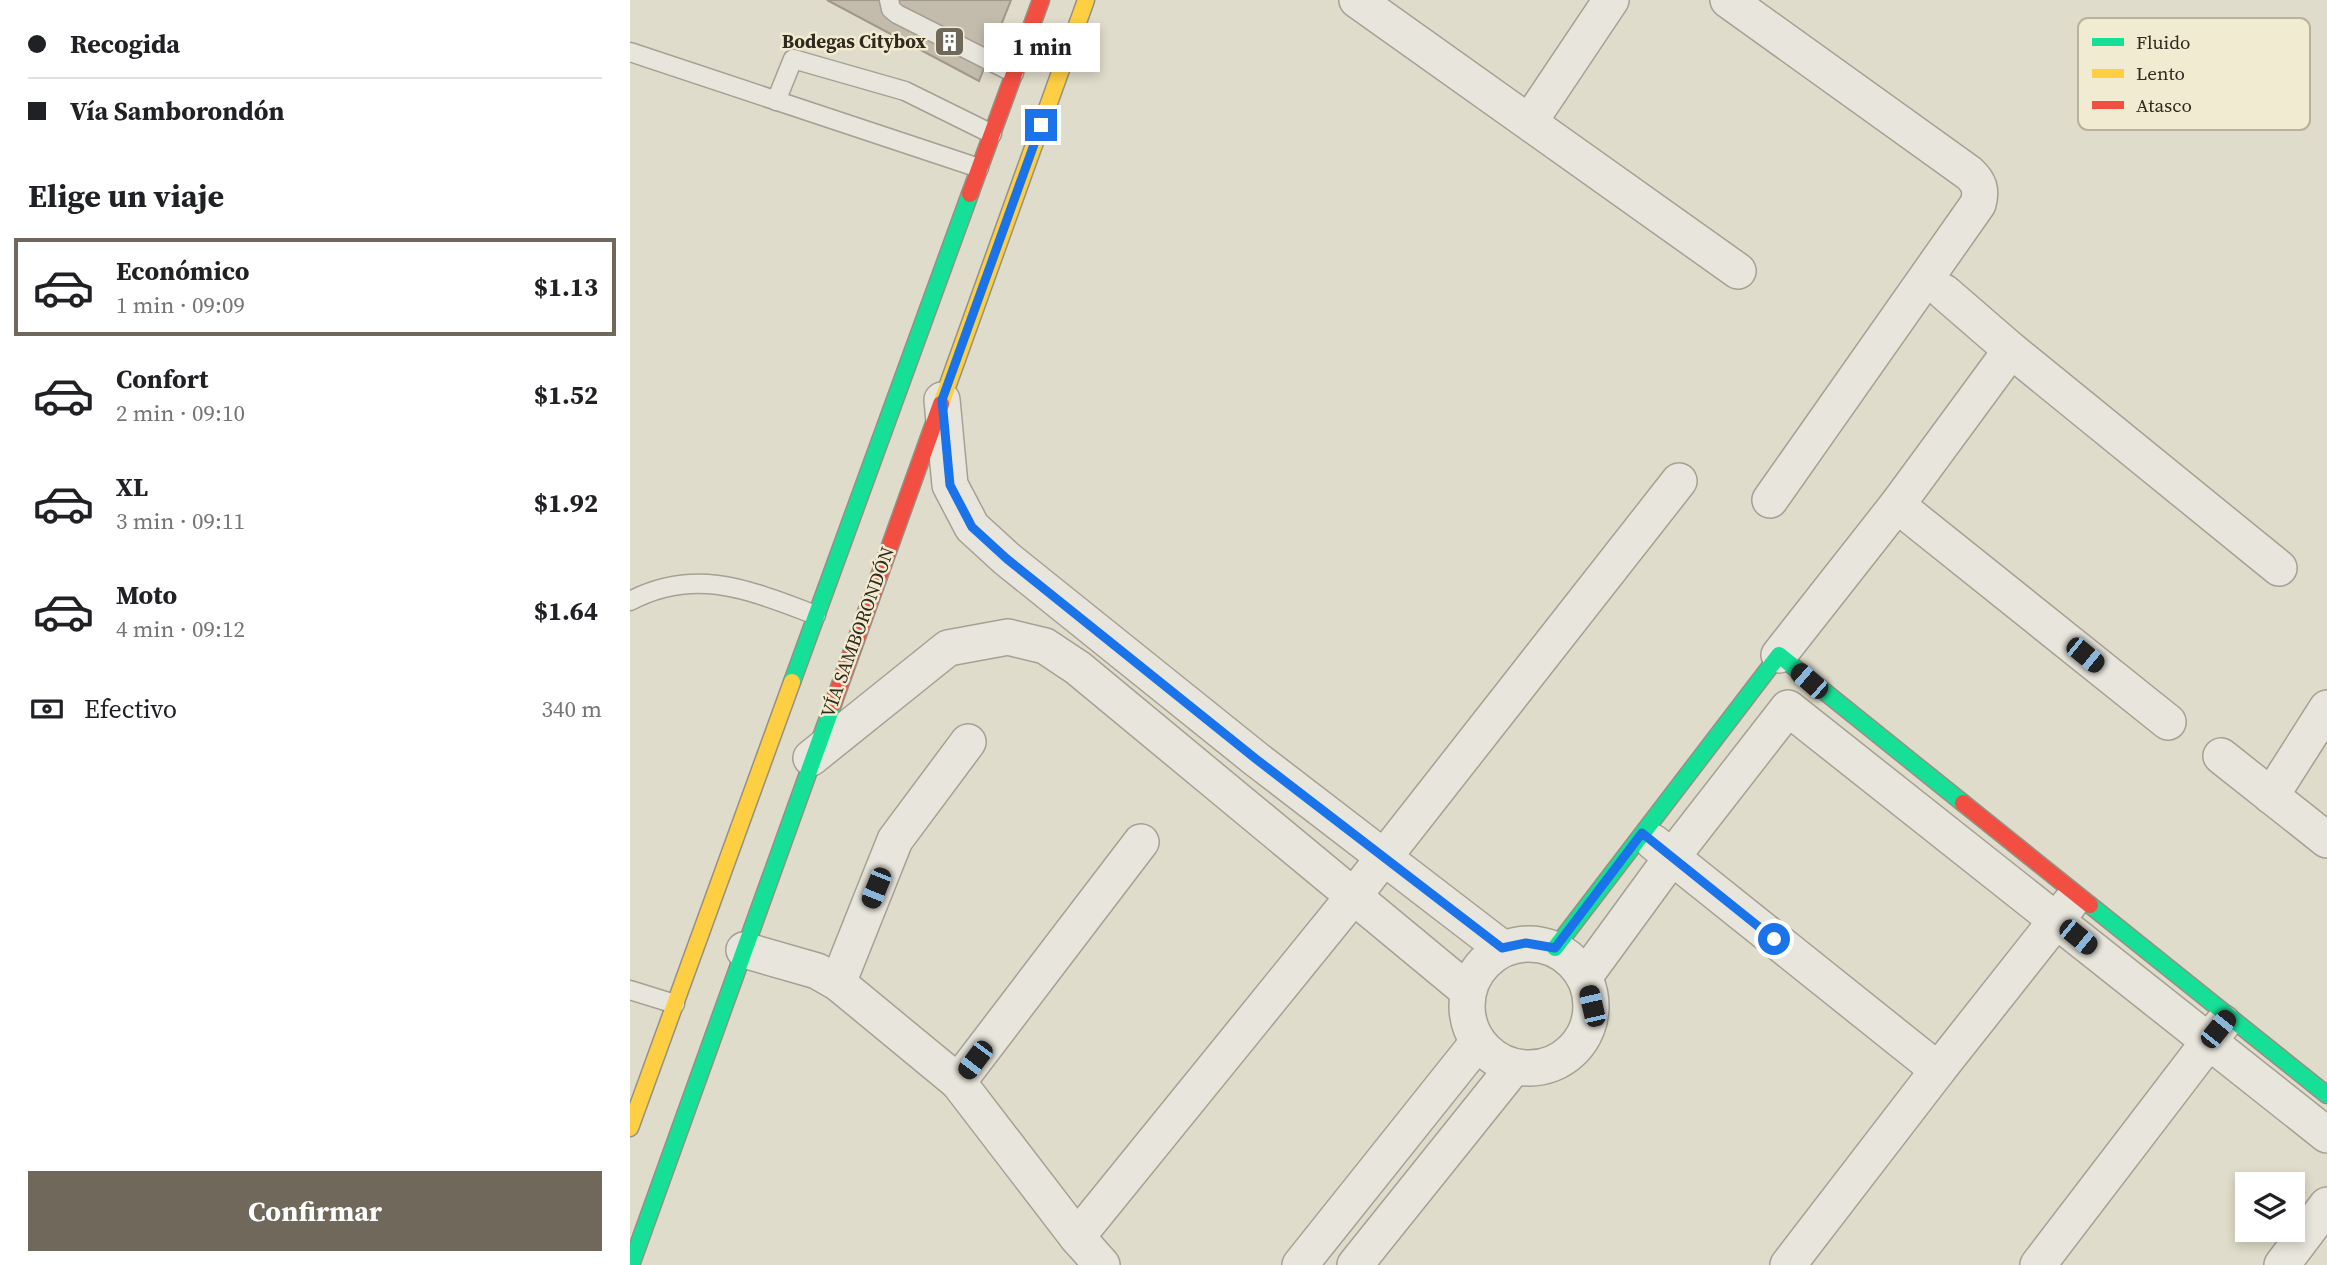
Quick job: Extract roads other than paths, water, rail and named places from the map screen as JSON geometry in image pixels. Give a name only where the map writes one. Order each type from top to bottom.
[{"type":"main road","name":"VÍA SAMBORONDÓN","points":[[631,1265],[811,758],[1086,0]]},
{"type":"main road","points":[[630,1128],[992,134],[1037,1]]},
{"type":"main road","points":[[1555,948],[1779,655],[2066,908]]},
{"type":"main road","points":[[2218,1029],[2327,1095]]},
{"type":"street","points":[[1357,0],[1738,271]]},
{"type":"street","points":[[1530,121],[1611,0]]},
{"type":"street","points":[[1728,0],[1969,173],[1980,187],[1978,204],[1770,500]]},
{"type":"street","points":[[1944,292],[2011,350],[2279,568]]},
{"type":"street","points":[[1779,655],[1898,505],[2011,350]]},
{"type":"street","points":[[942,400],[950,485],[972,527],[1007,559],[1177,695],[1502,948]]},
{"type":"street","points":[[1077,1237],[1352,898],[1679,481]]},
{"type":"street","points":[[1898,505],[2168,722]]},
{"type":"street","points":[[1078,667],[1103,635]]},
{"type":"street","points":[[811,758],[948,648],[1008,637],[1045,646],[1078,667],[1468,992]]},
{"type":"street","points":[[1586,976],[1672,857],[1809,681]]},
{"type":"street","points":[[1757,682],[1787,708],[2066,908],[2218,1029],[2327,1135]]},
{"type":"street","points":[[1150,727],[1177,695]]},
{"type":"street","points":[[2271,796],[2327,708]]},
{"type":"street","points":[[838,983],[895,840],[968,742]]},
{"type":"street","points":[[2221,755],[2327,840]]},
{"type":"street","points":[[1268,826],[1298,791]]},
{"type":"street","points":[[1642,833],[1938,1070]]},
{"type":"street","points":[[958,1082],[1141,842]]},
{"type":"street","points":[[1788,1265],[2066,908]]},
{"type":"street","points":[[1526,943],[1555,948],[1574,961],[1586,976],[1592,1006],[1586,1033],[1570,1055],[1546,1067],[1513,1068],[1495,1060],[1478,1042],[1468,1021],[1468,992],[1477,971],[1502,948],[1526,943]]},
{"type":"street","points":[[744,950],[817,971],[838,983],[958,1082],[1077,1237],[1102,1265]]},
{"type":"street","points":[[2038,1265],[2218,1029]]},
{"type":"street","points":[[1300,1265],[1478,1042]]},
{"type":"street","points":[[1325,1235],[1356,1265],[1513,1068]]},
{"type":"street","points":[[2281,1265],[2327,1205]]},
{"type":"lane","points":[[889,0],[891,9],[897,15],[1014,73]]},
{"type":"lane","points":[[630,52],[979,168]]},
{"type":"lane","points":[[776,101],[793,59],[905,91],[992,134]]},
{"type":"lane","points":[[630,601],[683,582],[726,584],[816,615]]},
{"type":"lane","points":[[630,990],[675,1004]]},
{"type":"place","name":"Bodegas Citybox","points":[[949,41]]}]
